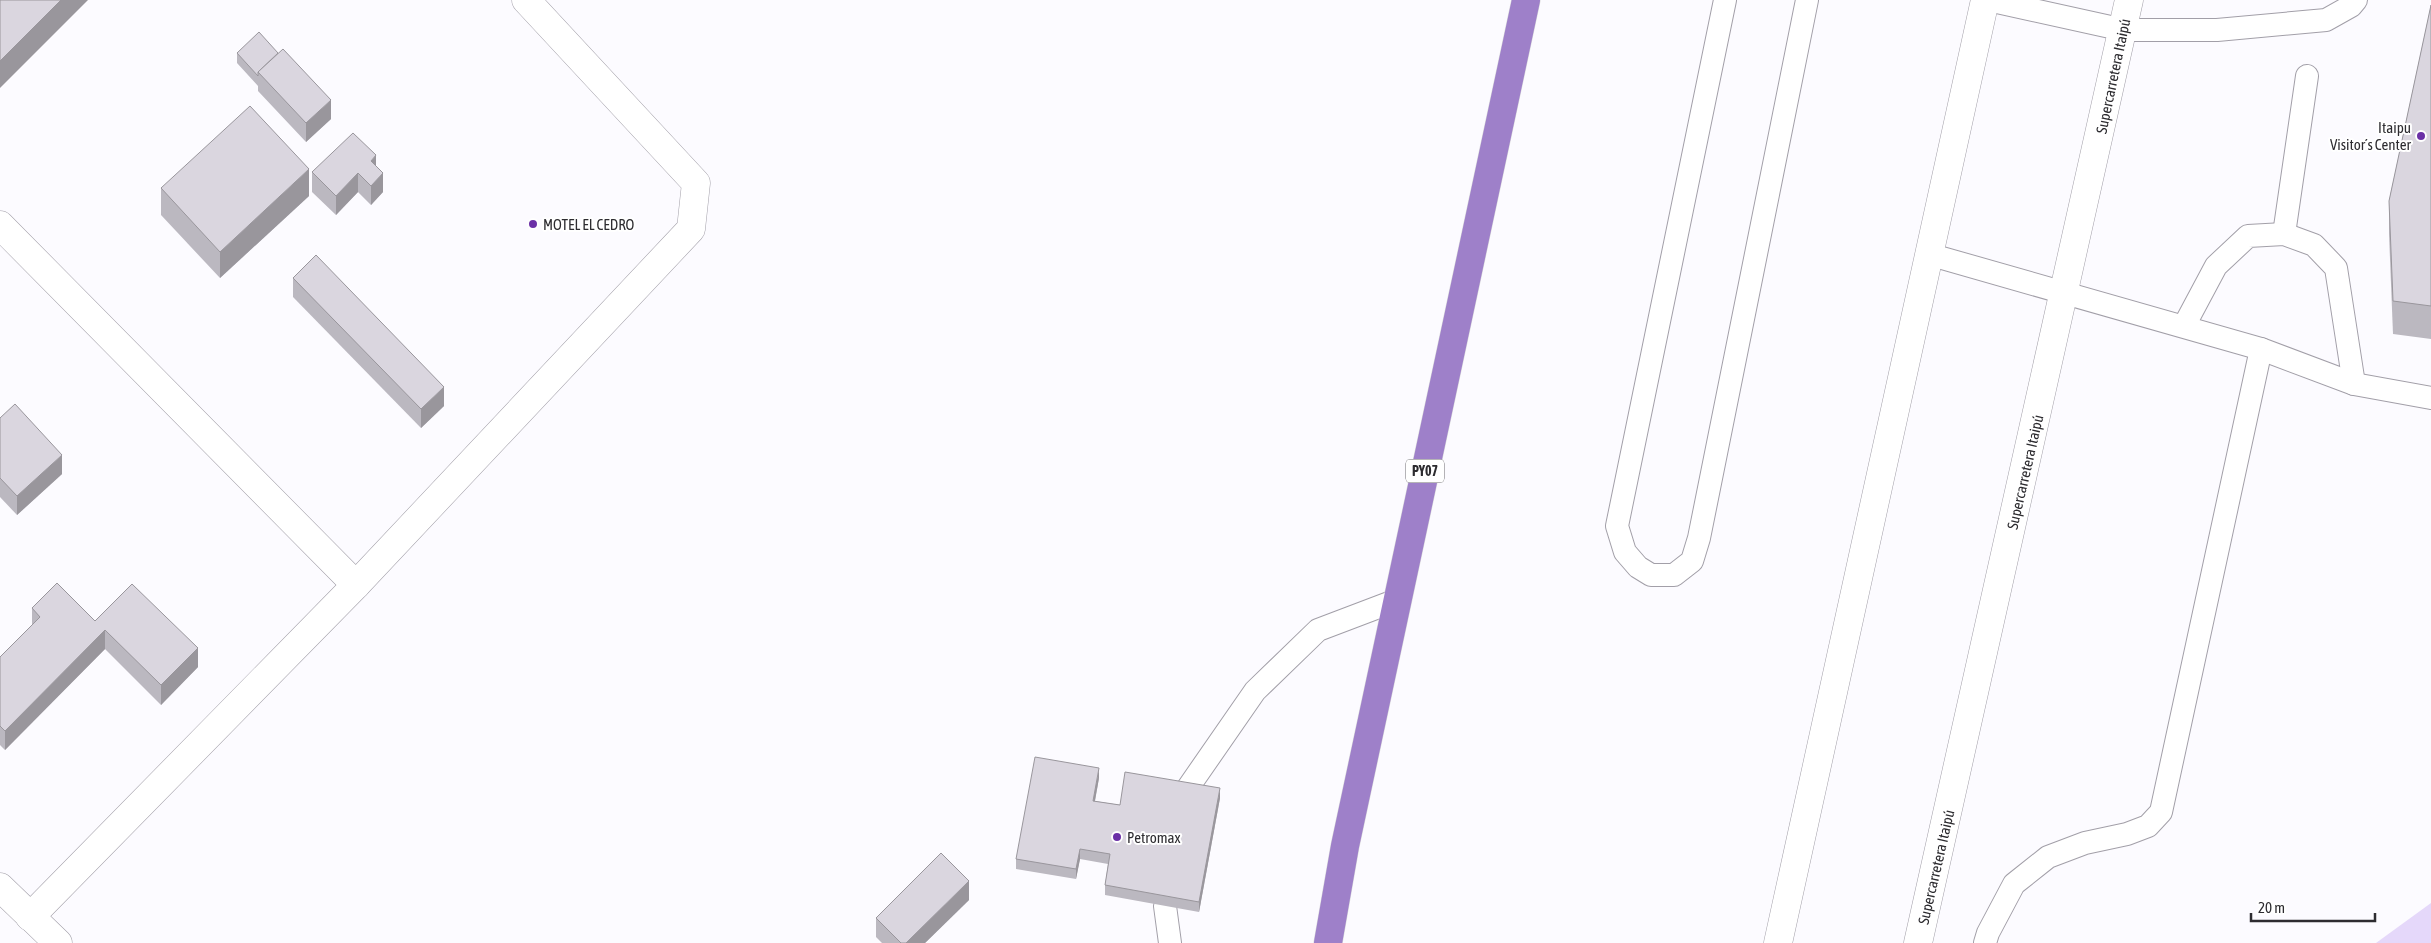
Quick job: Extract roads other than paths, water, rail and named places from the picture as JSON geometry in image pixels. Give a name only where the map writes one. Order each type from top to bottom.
[{"type":"highway","name":"PY07","points":[[1328,943],[1345,846],[1526,0]]},
{"type":"street","points":[[30,917],[356,585],[691,229],[696,183],[526,0]]},
{"type":"street","points":[[1778,943],[1928,254],[1987,0]]},
{"type":"street","name":"Supercarretera Itaipú","points":[[1918,943],[2124,30],[2129,0]]},
{"type":"street","points":[[0,225],[356,585]]},
{"type":"street","points":[[0,887],[58,943]]},
{"type":"lane","points":[[1725,0],[1617,526],[1625,552],[1638,567],[1651,575],[1674,575],[1692,561],[1807,0]]},
{"type":"lane","points":[[1987,0],[2124,30],[2217,30],[2326,20],[2356,0]]},
{"type":"lane","points":[[2284,234],[2307,76]]},
{"type":"lane","points":[[2184,326],[2216,266],[2248,236],[2284,234],[2314,245],[2336,268],[2354,384]]},
{"type":"lane","points":[[1928,254],[2261,348],[2354,384],[2431,398]]},
{"type":"lane","points":[[1985,943],[1988,933],[2014,884],[2048,857],[2085,843],[2127,834],[2148,826],[2161,812],[2261,348]]},
{"type":"lane","points":[[1185,792],[1255,691],[1318,630],[1397,600]]},
{"type":"lane","points":[[1165,906],[1170,943]]},
{"type":"place","name":"Itaipu Visitor´s Center","points":[[2421,136]]},
{"type":"place","name":"MOTEL EL CEDRO","points":[[533,224]]},
{"type":"place","name":"Petromax","points":[[1117,837]]}]
